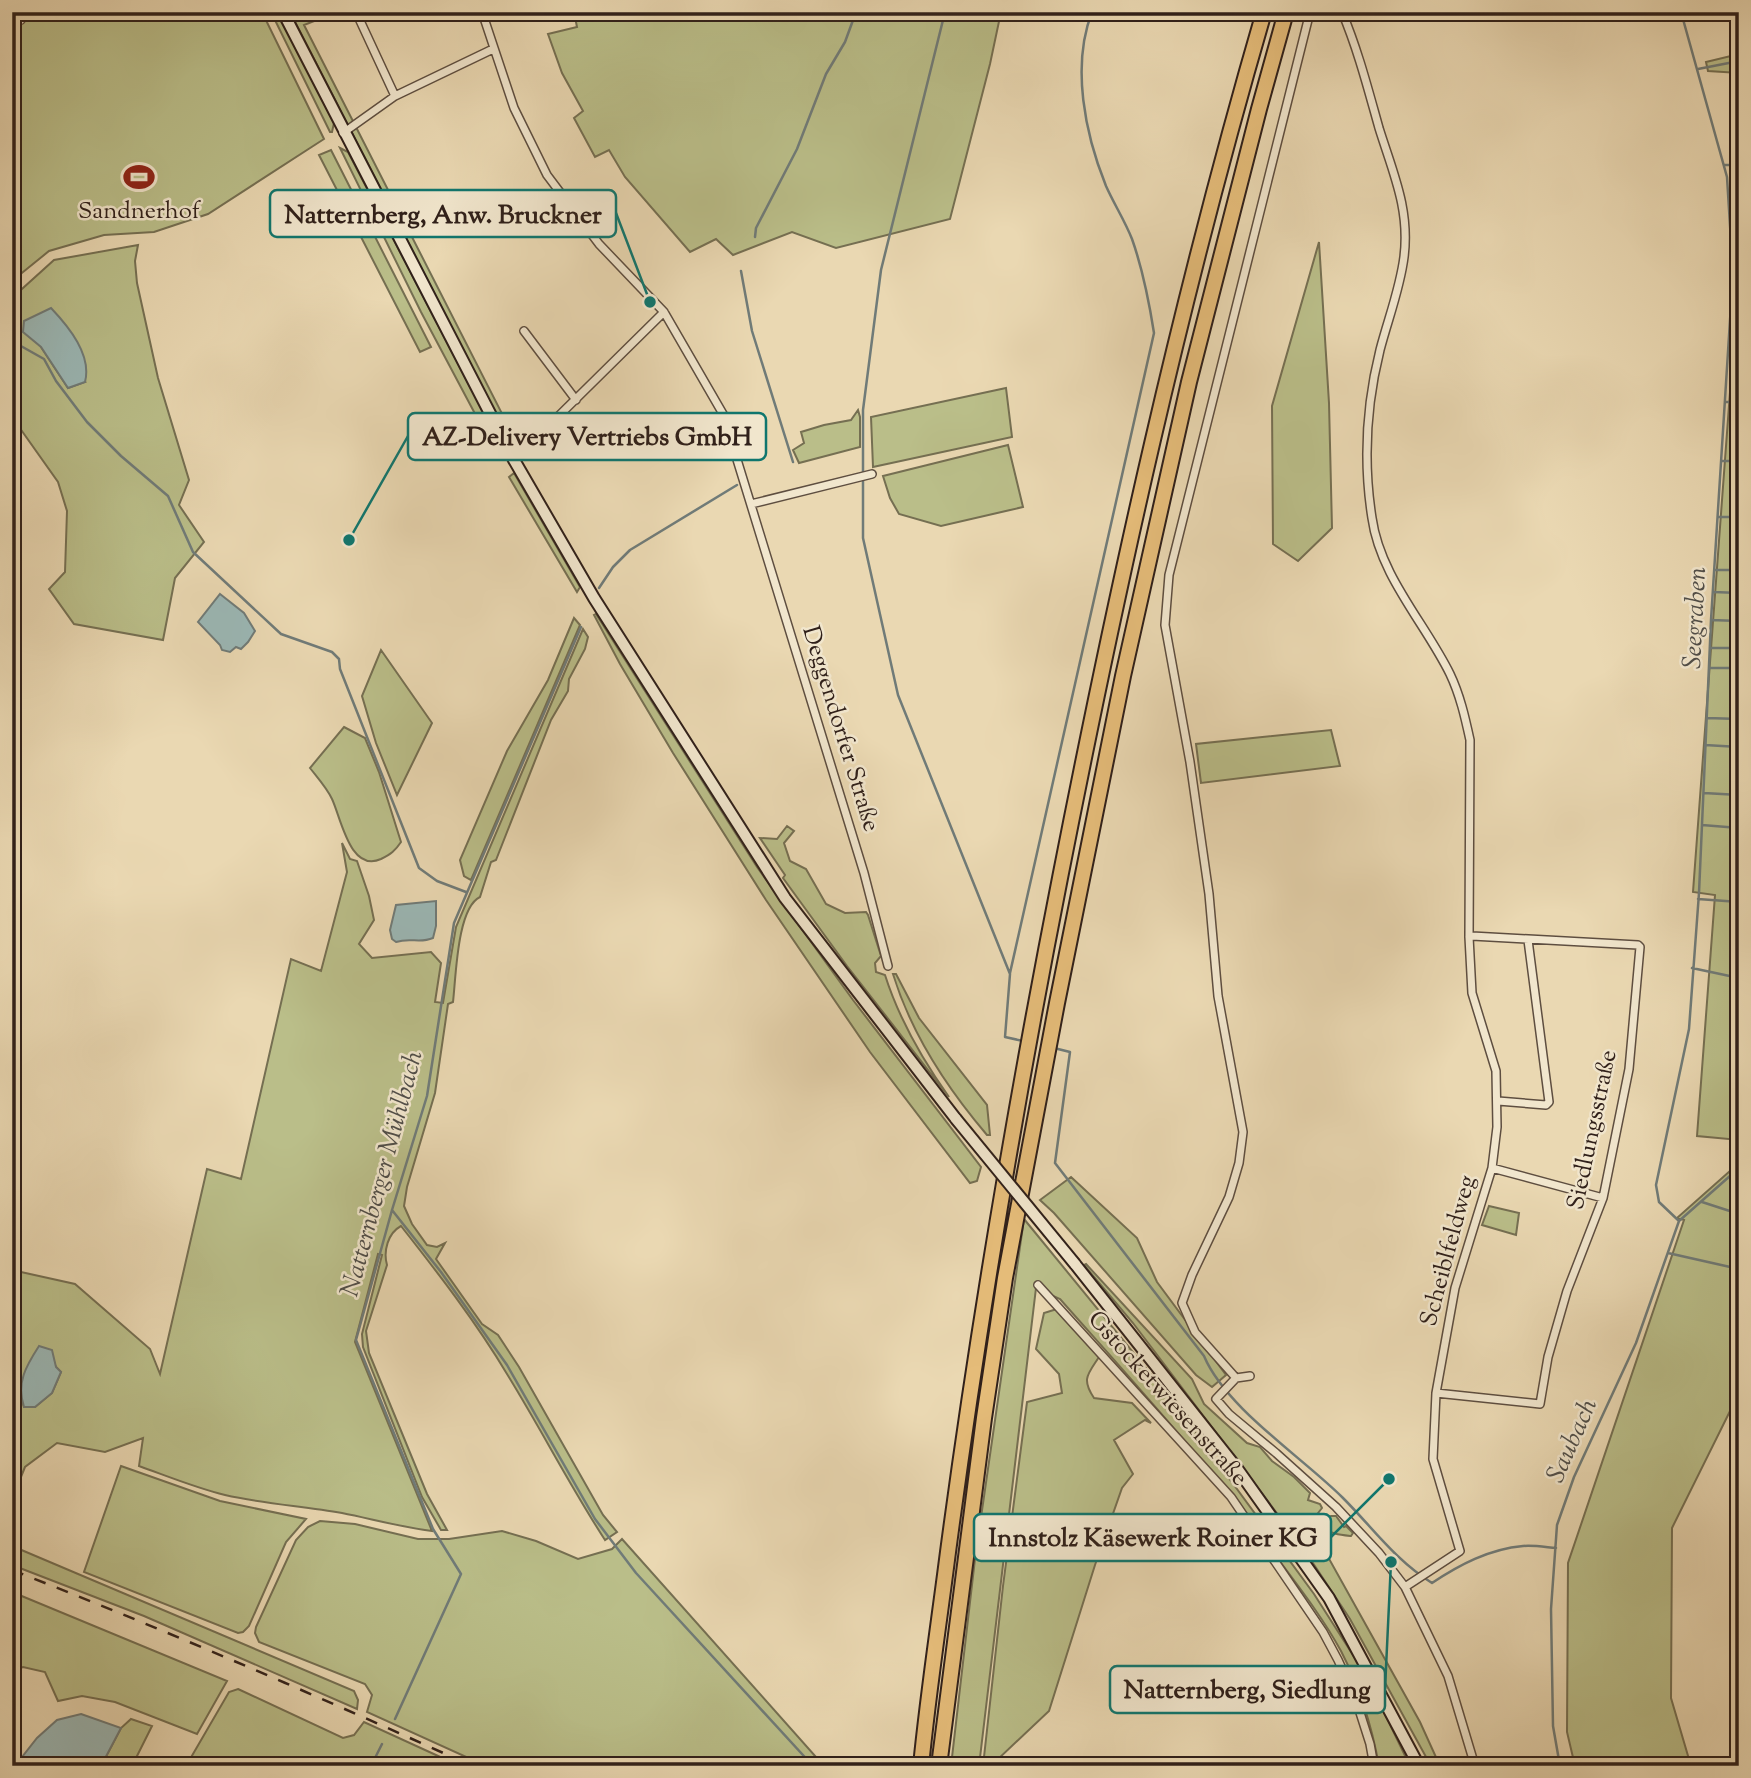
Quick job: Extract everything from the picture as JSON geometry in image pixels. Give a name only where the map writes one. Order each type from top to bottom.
[{"type":"highway","points":[[921,1766],[969,1396],[990,1260],[1030,1033],[1099,675],[1161,405],[1237,105],[1264,12]]},
{"type":"highway","points":[[939,1766],[986,1405],[1006,1274],[1050,1036],[1123,676],[1189,382],[1286,12]]},
{"type":"main road","points":[[283,12],[343,133],[514,460],[594,598],[785,898],[956,1119],[1236,1467],[1329,1598],[1419,1766]]},
{"type":"street","points":[[12,12],[21,20]]},
{"type":"street","points":[[356,12],[396,96]]},
{"type":"street","name":"Deggendorfer Straße","points":[[482,12],[514,108],[547,175],[599,244],[664,312],[723,414],[864,873],[888,966]]},
{"type":"street","points":[[1236,1378],[1195,1332],[1182,1303],[1192,1275],[1229,1197],[1240,1163],[1243,1132],[1218,996],[1209,894],[1190,762],[1165,625],[1169,575],[1310,12]]},
{"type":"street","name":"Scheiblfeldweg","points":[[1342,12],[1366,79],[1402,199],[1406,223],[1399,288],[1370,393],[1366,432],[1367,482],[1372,522],[1396,584],[1450,675],[1463,708],[1470,740],[1469,937],[1472,993],[1496,1071],[1497,1127],[1492,1168],[1455,1288],[1436,1393],[1433,1459],[1460,1551],[1405,1587]]},
{"type":"street","points":[[343,133],[396,96],[493,50]]},
{"type":"street","points":[[514,460],[664,312]]},
{"type":"street","points":[[524,331],[576,400]]},
{"type":"street","points":[[751,504],[866,476]]},
{"type":"street","name":"Siedlungsstraße","points":[[1436,1393],[1540,1404],[1548,1357],[1567,1291],[1603,1198],[1629,1069],[1640,947],[1469,937]]},
{"type":"street","name":"Siedlungsstraße","points":[[1497,1101],[1546,1105],[1549,1102],[1528,940]]},
{"type":"street","points":[[1492,1168],[1603,1198]]},
{"type":"street","name":"Gstocketwiesenstraße","points":[[1038,1285],[1231,1497],[1338,1660],[1355,1697],[1374,1766]]},
{"type":"street","points":[[1250,1376],[1236,1378],[1216,1399],[1229,1414],[1276,1452],[1336,1507],[1379,1553],[1405,1587],[1448,1676],[1475,1766]]},
{"type":"green space","name":"Sandnerhof","points":[[12,12],[262,12],[324,139],[208,214],[154,232],[104,235],[49,251],[12,281]]},
{"type":"green space","points":[[271,12],[278,12],[334,123],[332,132],[330,132]]},
{"type":"green space","points":[[290,12],[337,12],[304,25],[520,449],[513,447]]},
{"type":"green space","points":[[574,12],[1001,12],[950,219],[836,248],[792,232],[733,255],[716,239],[690,252],[625,177],[609,150],[595,157],[574,118],[583,111],[562,73],[548,34],[577,27]]},
{"type":"green space","points":[[1739,54],[1739,73],[1708,71],[1706,62]]},
{"type":"green space","points":[[340,148],[348,152],[504,452],[504,459],[499,459],[421,312]]},
{"type":"green space","points":[[331,150],[431,347],[420,352],[319,155]]},
{"type":"green space","points":[[1739,170],[1739,1140],[1697,1136],[1715,895],[1693,892],[1738,284],[1730,222],[1732,171]]},
{"type":"green space","points":[[1319,242],[1329,403],[1332,528],[1298,561],[1273,544],[1272,406]]},
{"type":"green space","points":[[138,245],[135,261],[137,283],[158,378],[189,480],[179,505],[204,542],[175,578],[163,640],[74,624],[49,589],[65,572],[67,511],[58,482],[12,417],[12,298],[54,260]],"holes":[[[41,347],[85,382],[68,388]]]},
{"type":"green space","points":[[1006,388],[1012,437],[873,467],[871,417]]},
{"type":"green space","points":[[858,410],[860,447],[799,463],[793,450],[804,443],[801,432],[851,420]]},
{"type":"green space","points":[[1008,445],[1023,507],[941,526],[899,514],[890,498],[883,476]]},
{"type":"green space","points":[[514,473],[580,587],[577,592],[509,477]]},
{"type":"green space","points":[[596,614],[757,867],[853,1000],[981,1167],[977,1181],[970,1183],[870,1052],[766,900],[620,664],[594,615]]},
{"type":"green space","points":[[574,618],[580,625],[471,880],[464,876],[460,860],[507,751],[548,680]]},
{"type":"green space","points":[[583,629],[588,637],[585,649],[569,679],[568,691],[551,720],[496,860],[491,862],[480,897],[466,915],[457,961],[453,1002],[448,1004],[435,1093],[407,1187],[404,1206],[412,1224],[427,1245],[437,1247],[445,1243],[436,1259],[482,1324],[498,1335],[603,1515],[617,1532],[605,1540],[495,1355],[401,1226],[393,1233],[386,1248],[387,1265],[366,1331],[369,1353],[427,1494],[447,1530],[441,1530],[422,1497],[363,1347],[362,1334],[382,1255],[378,1254],[355,1342],[432,1531],[342,1513],[240,1498],[203,1489],[139,1466],[143,1438],[105,1452],[57,1443],[25,1467],[12,1499],[12,1357],[18,1341],[12,1339],[12,1270],[75,1284],[150,1349],[160,1374],[207,1169],[241,1179],[291,959],[321,971],[347,872],[342,843],[350,859],[357,861],[374,920],[359,944],[372,958],[431,952],[441,963],[435,1002],[443,1003],[456,927]],"holes":[[[53,1361],[61,1372],[52,1393],[35,1407],[24,1407],[20,1393],[21,1379]]]},
{"type":"green space","points":[[381,650],[432,723],[397,795],[376,743],[362,696]]},
{"type":"green space","points":[[344,727],[365,738],[379,772],[401,842],[381,859],[370,861],[354,851],[330,795],[310,768]]},
{"type":"green space","points":[[1331,730],[1340,766],[1201,783],[1196,744]]},
{"type":"green space","points":[[787,826],[794,831],[784,843],[790,861],[806,869],[826,904],[845,913],[866,912],[868,915],[881,956],[875,963],[876,972],[885,975],[912,1038],[949,1097],[847,966],[783,878],[785,875],[760,838],[777,839]]},
{"type":"green space","points":[[893,974],[896,974],[919,1018],[987,1105],[990,1135],[987,1135],[972,1117],[944,1079],[920,1038]]},
{"type":"green space","points":[[1739,1163],[1739,1393],[1672,1528],[1671,1698],[1691,1766],[1575,1766],[1567,1732],[1568,1563],[1684,1220],[1677,1218]]},
{"type":"green space","points":[[1071,1177],[1137,1238],[1157,1282],[1226,1375],[1212,1387],[1196,1375],[1040,1200]]},
{"type":"green space","points":[[1489,1206],[1519,1213],[1516,1235],[1482,1225]]},
{"type":"green space","points":[[1024,1219],[1168,1395],[1314,1594],[1367,1677],[1410,1766],[1379,1766],[1364,1707],[1341,1651],[1305,1595],[1255,1528],[1174,1428],[1060,1299],[1036,1288],[979,1766],[951,1766],[975,1559]]},
{"type":"green space","points":[[1086,1264],[1192,1379],[1204,1404],[1247,1443],[1260,1447],[1272,1461],[1294,1477],[1310,1493],[1308,1500],[1320,1504],[1322,1508],[1315,1517],[1326,1545],[1323,1548],[1420,1722],[1440,1766],[1431,1766],[1350,1619],[1301,1545],[1133,1323],[1084,1265]]},
{"type":"green space","points":[[1057,1309],[1099,1357],[1087,1377],[1094,1398],[1132,1403],[1151,1423],[1145,1420],[1114,1440],[1133,1474],[1122,1488],[1049,1711],[997,1760],[998,1766],[983,1766],[1027,1402],[1062,1393],[1059,1374],[1036,1349],[1044,1313]]},
{"type":"green space","points":[[121,1466],[220,1501],[306,1519],[286,1542],[249,1626],[243,1632],[238,1633],[84,1572]]},
{"type":"green space","points":[[1336,1516],[1344,1527],[1353,1533],[1351,1536],[1339,1535],[1322,1526],[1323,1520]]},
{"type":"green space","points":[[320,1521],[355,1524],[418,1539],[449,1539],[502,1531],[536,1541],[578,1559],[612,1549],[622,1539],[824,1766],[486,1766],[367,1712],[372,1695],[365,1684],[259,1642],[255,1633],[296,1540],[308,1527]]},
{"type":"green space","points":[[12,1546],[354,1691],[358,1700],[357,1709],[144,1616],[12,1565]]},
{"type":"green space","points":[[12,1592],[227,1681],[197,1734],[115,1702],[82,1696],[58,1701],[45,1672],[23,1667],[12,1671]]},
{"type":"green space","points":[[238,1689],[343,1738],[354,1735],[364,1722],[460,1766],[186,1766],[229,1692]]},
{"type":"green space","points":[[131,1719],[152,1726],[132,1766],[101,1766],[121,1728]]},
{"type":"water","points":[[51,308],[72,333],[85,362],[85,382],[68,388],[41,347],[23,332],[24,321]]},
{"type":"water","points":[[220,594],[244,613],[255,631],[241,649],[236,647],[230,652],[222,650],[198,622]]},
{"type":"water","points":[[436,901],[433,938],[396,942],[392,939],[390,930],[396,905]]},
{"type":"water","points":[[39,1346],[52,1350],[56,1367],[61,1372],[52,1393],[35,1407],[24,1407],[22,1382]]},
{"type":"water","points":[[81,1714],[121,1728],[101,1766],[15,1766],[37,1738],[57,1720]]},
{"type":"waterway","name":"Natternberger Mühlbach","points":[[755,237],[756,228],[797,149],[826,74],[845,42],[856,12]]},
{"type":"waterway","points":[[945,12],[881,270],[863,410],[863,538],[898,695],[1010,974],[1005,1037],[1023,1041]]},
{"type":"waterway","points":[[1010,973],[1154,333],[1136,251],[1106,186],[1087,122],[1083,100],[1082,55],[1092,12]]},
{"type":"waterway","name":"Seegraben","points":[[1679,1221],[1659,1202],[1656,1185],[1689,1029],[1733,273],[1727,177],[1681,12]]},
{"type":"waterway","points":[[1698,69],[1739,61]]},
{"type":"waterway","points":[[1725,165],[1739,165]]},
{"type":"waterway","name":"Natternberger Mühlbach","points":[[741,271],[752,331],[793,462]]},
{"type":"waterway","points":[[1730,339],[1739,338]]},
{"type":"waterway","points":[[12,341],[44,359],[56,381],[87,422],[121,456],[168,496],[193,552],[281,634],[332,652],[339,659],[340,669],[419,868],[437,881],[466,892]]},
{"type":"waterway","points":[[1726,402],[1739,402]]},
{"type":"waterway","points":[[1722,461],[1739,461]]},
{"type":"waterway","name":"Natternberger Mühlbach","points":[[599,588],[613,567],[630,550],[737,485]]},
{"type":"waterway","points":[[1718,517],[1739,517]]},
{"type":"waterway","points":[[1715,570],[1739,570]]},
{"type":"waterway","points":[[1714,592],[1739,593]]},
{"type":"waterway","points":[[1711,620],[1739,621]]},
{"type":"waterway","name":"Natternberger Mühlbach","points":[[395,1719],[461,1574],[433,1529],[356,1340],[427,1096],[454,923],[581,627]]},
{"type":"waterway","points":[[1711,648],[1739,648]]},
{"type":"waterway","points":[[1709,668],[1739,668]]},
{"type":"waterway","points":[[1707,718],[1739,719]]},
{"type":"waterway","points":[[1705,745],[1739,747]]},
{"type":"waterway","points":[[1704,793],[1739,795]]},
{"type":"waterway","points":[[1702,825],[1739,828]]},
{"type":"waterway","points":[[1698,899],[1739,902]]},
{"type":"waterway","points":[[1692,968],[1739,978]]},
{"type":"waterway","points":[[1054,1048],[1070,1052],[1055,1163],[1204,1356],[1229,1394],[1247,1413],[1343,1498],[1407,1565],[1432,1583],[1486,1554],[1527,1546],[1556,1548]]},
{"type":"waterway","name":"Saubach","points":[[1560,1766],[1553,1726],[1551,1609],[1557,1525],[1574,1477],[1636,1343],[1679,1221],[1739,1168]]},
{"type":"waterway","points":[[1702,1202],[1739,1214]]},
{"type":"waterway","points":[[392,1210],[441,1272],[507,1365],[595,1519],[636,1573],[813,1766]]},
{"type":"waterway","points":[[1668,1253],[1739,1269]]},
{"type":"waterway","name":"Natternberger Mühlbach","points":[[371,1766],[382,1744]]},
{"type":"railway","points":[[12,1570],[244,1665],[472,1766]]},
{"type":"place","name":"Sandnerhof","points":[[139,177]]},
{"type":"place","name":"Natternberg, Anw. Bruckner","points":[[650,302]]},
{"type":"place","name":"AZ-Delivery Vertriebs GmbH","points":[[349,540]]},
{"type":"place","name":"Innstolz Käsewerk Roiner KG","points":[[1389,1479]]},
{"type":"place","name":"Natternberg, Siedlung","points":[[1391,1562]]}]
